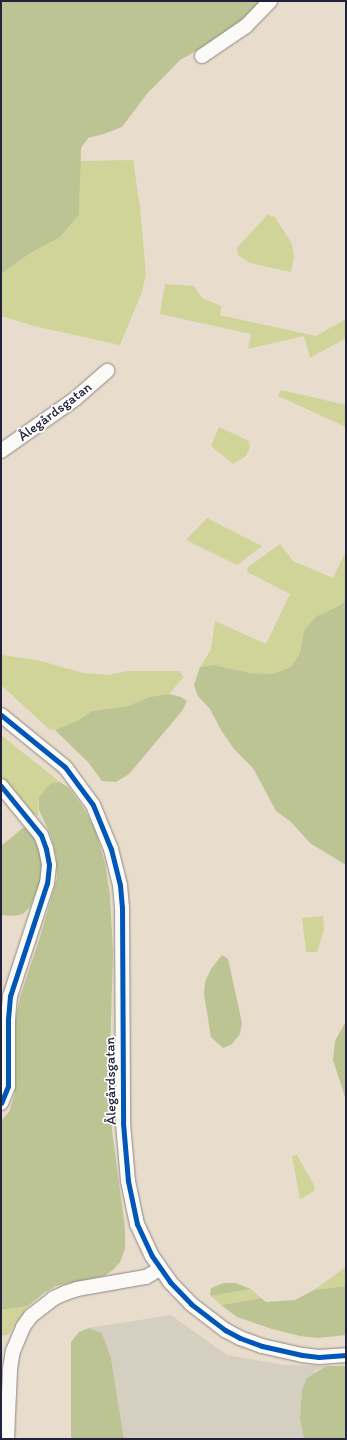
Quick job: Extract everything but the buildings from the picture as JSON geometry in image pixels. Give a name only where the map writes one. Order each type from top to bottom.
[{"type":"street","points":[[202,56],[246,26],[270,1]]},
{"type":"street","name":"Ålegårdsgatan","points":[[1,451],[75,399],[107,371]]},
{"type":"street","name":"Ålegårdsgatan","points":[[1,715],[65,767],[93,805],[111,849],[120,885],[122,907],[123,1123],[128,1181],[137,1224],[152,1256],[178,1292],[225,1330],[240,1338],[262,1346],[302,1355],[319,1357],[346,1355]]},
{"type":"street","points":[[1,786],[38,830],[44,842],[48,857],[47,883],[8,979],[8,1086],[1,1103]]},
{"type":"street","points":[[7,1439],[12,1351],[23,1327],[31,1316],[54,1298],[65,1293],[77,1289],[146,1277],[160,1269]]},
{"type":"shaded area","points":[[171,1315],[227,1355],[284,1365],[326,1366],[315,1371],[300,1420],[304,1439],[124,1439],[111,1358],[102,1333],[89,1328]]},
{"type":"green space","points":[[1,1],[262,1],[239,27],[180,60],[146,95],[122,127],[88,138],[81,148],[79,215],[59,238],[32,252],[1,274]]},
{"type":"green space","points":[[133,160],[140,207],[146,274],[142,292],[120,345],[34,326],[1,316],[1,274],[32,252],[59,238],[79,215],[80,161]]},
{"type":"green space","points":[[267,215],[275,217],[292,244],[294,257],[291,272],[250,263],[238,255],[237,248]]},
{"type":"green space","points":[[165,284],[194,286],[202,298],[221,306],[220,315],[316,336],[346,319],[346,338],[310,358],[304,336],[248,349],[251,334],[160,314]]},
{"type":"green space","points":[[281,390],[346,405],[346,427],[278,396]]},
{"type":"green space","points":[[219,427],[249,441],[250,447],[246,456],[233,464],[211,446]]},
{"type":"green space","points":[[207,518],[262,546],[237,565],[186,540]]},
{"type":"green space","points":[[280,544],[293,561],[333,578],[346,551],[346,600],[339,606],[317,616],[304,630],[300,653],[291,667],[272,674],[250,673],[214,665],[200,667],[211,650],[215,621],[266,644],[290,594],[247,572],[248,567]]},
{"type":"green space","points":[[346,600],[346,865],[310,843],[291,822],[276,811],[253,768],[234,749],[221,730],[210,709],[198,696],[194,685],[200,667],[214,665],[250,673],[272,674],[291,667],[300,653],[304,630],[317,616],[339,606]]},
{"type":"green space","points":[[1,655],[37,660],[83,673],[108,675],[128,671],[179,671],[184,677],[169,694],[149,697],[128,706],[92,711],[79,720],[55,730],[49,729],[1,685]]},
{"type":"green space","points":[[169,694],[181,697],[187,701],[182,711],[129,774],[116,782],[102,781],[88,762],[55,730],[79,720],[92,711],[128,706],[149,697]]},
{"type":"green space","points":[[1,735],[60,782],[52,783],[39,798],[38,816],[33,814],[1,777]]},
{"type":"green space","points":[[60,782],[69,788],[83,807],[95,829],[105,863],[110,895],[113,953],[110,1053],[112,1131],[125,1228],[125,1249],[120,1262],[113,1270],[104,1276],[56,1286],[44,1293],[28,1306],[1,1310],[1,1121],[9,1112],[15,1093],[15,1023],[20,997],[40,937],[57,878],[56,857],[51,836],[39,810],[39,798],[45,789],[52,783]]},
{"type":"green space","points":[[24,827],[35,838],[43,861],[42,878],[30,907],[23,914],[14,916],[1,915],[1,846]]},
{"type":"green space","points":[[323,916],[324,930],[317,952],[306,952],[302,918]]},
{"type":"green space","points":[[222,955],[228,959],[242,1023],[240,1034],[232,1044],[223,1048],[211,1037],[204,994],[205,982],[211,969]]},
{"type":"green space","points":[[346,1021],[346,1100],[333,1060],[335,1041]]},
{"type":"green space","points":[[297,1155],[315,1187],[313,1192],[300,1199],[292,1156]]},
{"type":"green space","points":[[346,1267],[346,1286],[314,1290]]},
{"type":"green space","points":[[224,1283],[235,1283],[251,1289],[211,1296],[211,1288]]},
{"type":"green space","points":[[346,1286],[346,1335],[318,1338],[300,1336],[272,1329],[237,1317],[221,1305],[261,1298],[266,1302],[295,1300],[314,1290]]},
{"type":"green space","points":[[251,1289],[261,1298],[221,1305],[211,1296]]},
{"type":"green space","points":[[28,1306],[8,1335],[1,1336],[1,1310]]},
{"type":"green space","points":[[89,1328],[102,1333],[111,1358],[124,1439],[71,1439],[71,1342],[79,1332]]},
{"type":"green space","points":[[326,1366],[346,1366],[346,1439],[304,1439],[300,1420],[302,1390],[307,1378]]},
{"type":"cycle path","points":[[1,715],[65,767],[93,805],[111,849],[120,885],[122,907],[123,1123],[128,1181],[137,1224],[152,1256],[170,1282],[191,1304],[225,1330],[240,1338],[262,1346],[302,1355],[319,1357],[346,1355]]},
{"type":"cycle path","points":[[1,786],[41,835],[46,849],[49,865],[47,883],[10,996],[8,1020],[8,1086],[1,1103]]}]
